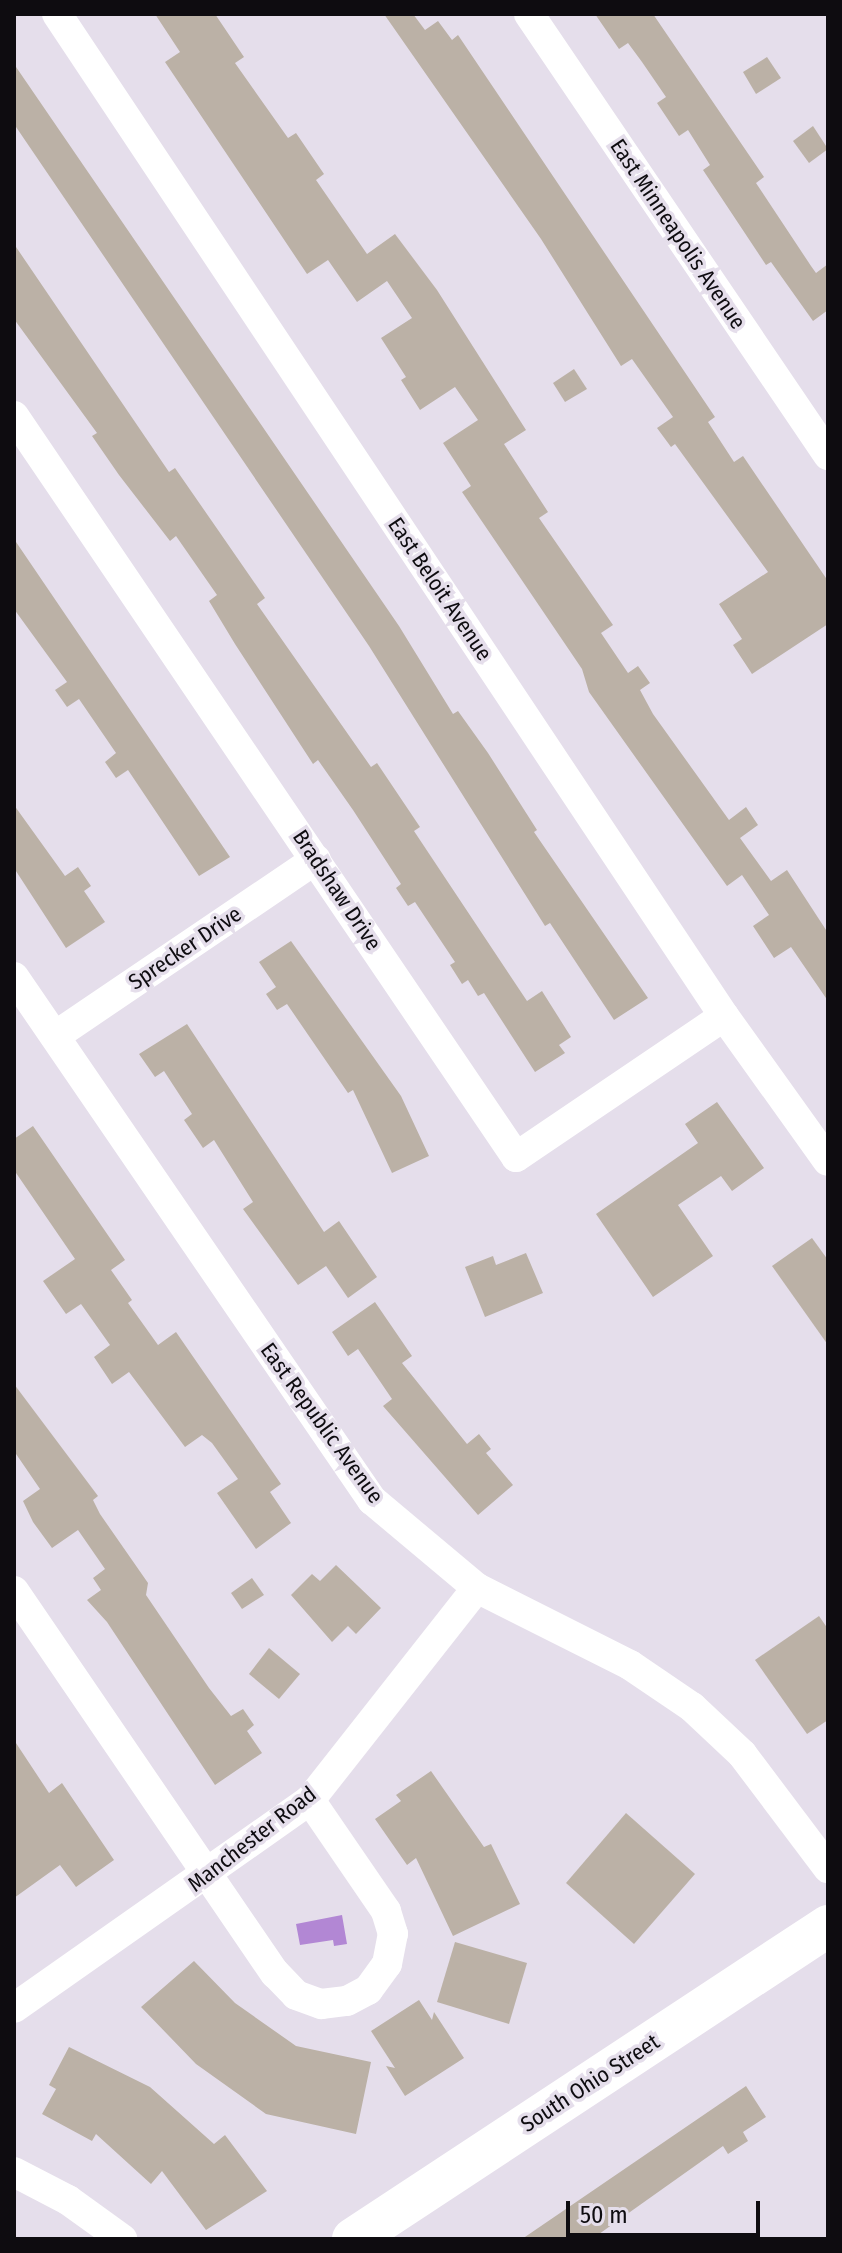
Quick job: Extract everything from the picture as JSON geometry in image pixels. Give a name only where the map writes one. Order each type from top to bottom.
[{"type":"main road","name":"South Ohio Street","points":[[353,2239],[828,1926]]},
{"type":"street","name":"East Beloit Avenue","points":[[57,14],[724,1016],[828,1161]]},
{"type":"street","name":"East Minneapolis Avenue","points":[[529,14],[828,455]]},
{"type":"street","name":"Bradshaw Drive","points":[[14,416],[516,1157],[724,1016]]},
{"type":"street","name":"Sprecker Drive","points":[[55,1036],[316,859]]},
{"type":"street","name":"East Republic Avenue","points":[[14,977],[372,1500],[477,1588],[630,1665],[692,1707],[742,1754],[828,1868]]},
{"type":"street","name":"Manchester Road","points":[[14,2008],[207,1876],[310,1800],[477,1588]]},
{"type":"street","points":[[14,1591],[207,1876],[296,1995],[321,2004],[347,2001],[368,1990],[387,1964],[393,1934],[386,1911],[310,1800]]},
{"type":"street","points":[[14,2172],[68,2200],[122,2239]]},
{"type":"shaded area","points":[[342,1915],[347,1944],[334,1946],[333,1940],[300,1945],[296,1924]]},
{"type":"building","points":[[155,14],[215,14],[244,57],[235,63],[288,138],[296,133],[324,174],[316,180],[367,254],[395,234],[437,290],[526,430],[504,444],[548,512],[539,518],[613,625],[601,633],[628,673],[638,666],[650,683],[640,690],[653,714],[729,820],[746,807],[758,825],[740,838],[771,881],[787,870],[828,933],[828,1001],[791,947],[774,958],[753,926],[769,915],[742,875],[727,886],[589,692],[582,669],[462,492],[471,486],[443,443],[478,420],[455,387],[420,410],[401,380],[406,377],[381,338],[412,318],[387,281],[357,302],[328,260],[307,274],[165,62],[180,52]]},
{"type":"building","points":[[384,14],[413,14],[425,30],[438,21],[452,40],[458,35],[715,417],[708,422],[734,462],[743,456],[828,581],[828,624],[752,674],[733,645],[742,639],[719,604],[768,572],[675,444],[671,447],[657,428],[673,417],[632,359],[621,366],[541,239]]},
{"type":"building","points":[[595,14],[653,14],[764,177],[756,183],[811,266],[816,273],[828,264],[828,310],[813,321],[771,262],[766,265],[703,170],[710,165],[688,130],[679,136],[657,103],[666,97],[628,43],[619,49]]},
{"type":"building","points":[[767,57],[781,78],[756,94],[743,72]]},
{"type":"building","points":[[14,64],[399,626],[453,714],[458,711],[488,753],[537,830],[534,832],[648,998],[614,1020],[550,923],[545,926],[369,646],[14,124]]},
{"type":"building","points":[[813,126],[828,149],[809,163],[793,141]]},
{"type":"building","points":[[14,244],[169,472],[175,468],[265,598],[257,604],[371,767],[377,763],[420,827],[414,831],[527,1001],[542,991],[571,1037],[559,1045],[565,1053],[535,1072],[484,993],[478,996],[468,980],[462,984],[450,965],[455,962],[415,902],[408,906],[396,888],[401,884],[353,810],[318,760],[313,764],[235,644],[209,601],[217,595],[176,536],[170,541],[119,475],[92,436],[97,433],[14,319]]},
{"type":"building","points":[[574,369],[587,389],[565,402],[553,383]]},
{"type":"building","points":[[14,539],[230,857],[199,876],[128,770],[116,778],[105,762],[116,753],[79,699],[67,707],[55,690],[67,682],[14,609]]},
{"type":"building","points":[[14,805],[65,876],[78,867],[91,886],[84,891],[105,922],[66,948],[14,868]]},
{"type":"building","points":[[291,941],[401,1096],[429,1156],[392,1173],[353,1090],[348,1093],[287,1004],[277,1010],[266,994],[276,987],[259,962]]},
{"type":"building","points":[[187,1024],[324,1232],[339,1221],[377,1277],[348,1298],[326,1266],[298,1285],[243,1209],[253,1202],[214,1140],[203,1148],[184,1120],[192,1114],[164,1071],[155,1077],[139,1054]]},
{"type":"building","points":[[717,1102],[764,1168],[732,1191],[721,1176],[678,1205],[713,1256],[653,1297],[596,1214],[698,1143],[685,1124]]},
{"type":"building","points":[[33,1126],[125,1260],[111,1270],[132,1300],[128,1303],[158,1345],[176,1332],[281,1484],[270,1492],[291,1523],[256,1549],[217,1493],[238,1479],[212,1443],[202,1435],[185,1447],[129,1372],[112,1384],[94,1357],[110,1345],[81,1304],[66,1314],[43,1281],[75,1259],[14,1170],[14,1139]]},
{"type":"building","points":[[812,1238],[828,1260],[828,1345],[772,1266]]},
{"type":"building","points":[[526,1253],[543,1293],[485,1317],[465,1267],[493,1256],[496,1265]]},
{"type":"building","points":[[375,1302],[412,1356],[402,1363],[467,1444],[479,1434],[491,1449],[486,1453],[513,1485],[478,1515],[383,1406],[392,1399],[358,1349],[348,1356],[332,1332]]},
{"type":"building","points":[[14,1384],[98,1496],[93,1500],[100,1514],[148,1583],[146,1595],[209,1688],[231,1716],[243,1709],[254,1725],[247,1731],[262,1753],[215,1785],[107,1622],[87,1600],[101,1590],[93,1578],[105,1569],[78,1530],[52,1548],[33,1522],[23,1501],[40,1489],[14,1451]]},
{"type":"building","points":[[336,1565],[381,1608],[356,1634],[348,1626],[332,1642],[291,1595],[312,1574],[320,1581]]},
{"type":"building","points":[[252,1578],[264,1595],[242,1609],[231,1593]]},
{"type":"building","points":[[819,1616],[828,1629],[828,1720],[807,1734],[755,1660]]},
{"type":"building","points":[[269,1648],[300,1674],[279,1699],[249,1674]]},
{"type":"building","points":[[14,1740],[49,1793],[62,1783],[114,1860],[76,1887],[60,1865],[14,1898]]},
{"type":"building","points":[[431,1771],[484,1847],[491,1844],[520,1904],[453,1936],[416,1858],[407,1865],[375,1819],[401,1801],[396,1795]]},
{"type":"building","points":[[626,1813],[695,1874],[634,1944],[566,1883]]},
{"type":"building","points":[[455,1942],[527,1963],[509,2024],[437,2002]]},
{"type":"building","points":[[194,1961],[235,2003],[296,2046],[371,2062],[356,2134],[266,2114],[196,2064],[141,2007]]},
{"type":"building","points":[[419,2000],[432,2020],[434,2012],[464,2058],[405,2096],[386,2066],[395,2068],[371,2031]]},
{"type":"building","points":[[69,2047],[150,2087],[214,2144],[225,2135],[267,2191],[206,2230],[162,2171],[151,2184],[96,2134],[92,2141],[42,2114],[56,2089],[49,2085]]},
{"type":"building","points":[[746,2086],[766,2117],[743,2132],[748,2141],[728,2154],[723,2146],[592,2239],[522,2239]]}]
